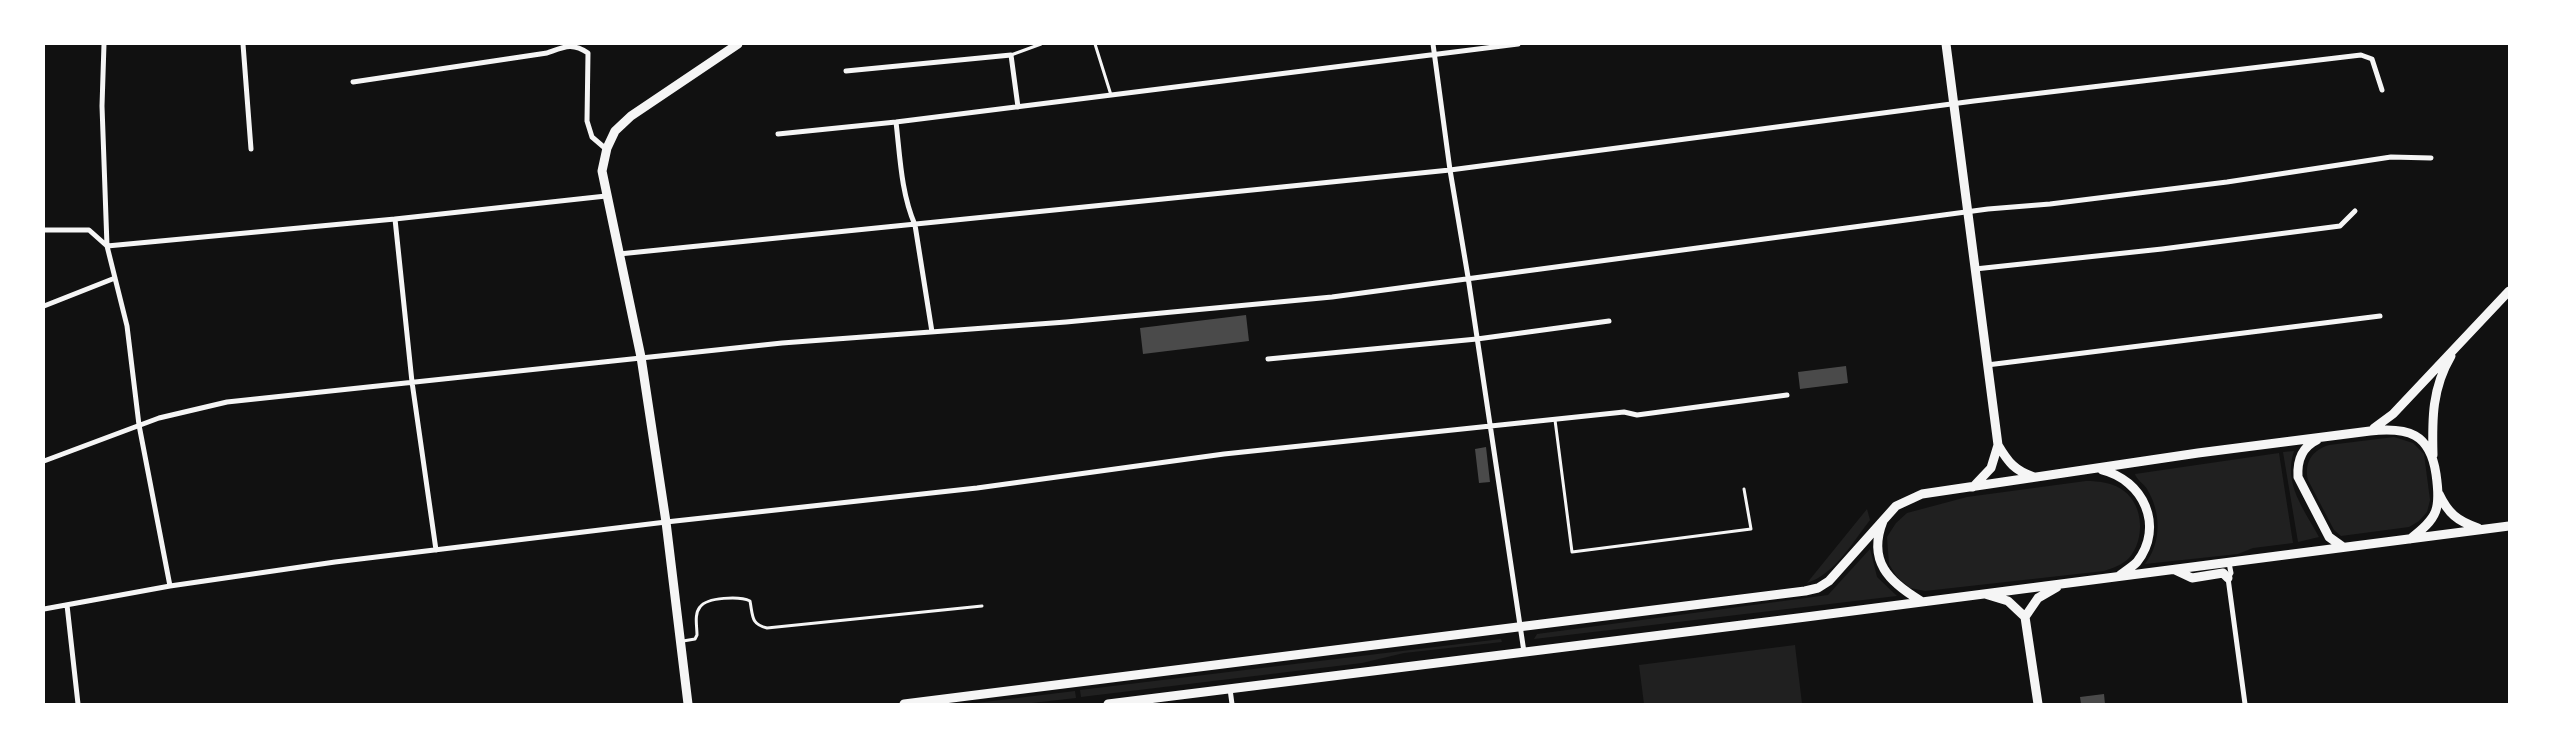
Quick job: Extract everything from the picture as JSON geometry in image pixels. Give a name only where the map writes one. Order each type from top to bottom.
[{"type":"main road","points":[[688,704],[666,522],[641,357],[602,171],[606,148],[615,131],[631,116],[738,44]]},
{"type":"main road","points":[[1946,44],[1998,445],[2010,466],[2020,473],[2036,478]]},
{"type":"main road","points":[[2370,431],[2388,419],[2509,291]]},
{"type":"main road","points":[[2410,539],[2433,519],[2438,509],[2439,494],[2433,456],[2432,422],[2434,393],[2444,367],[2457,346]]},
{"type":"main road","points":[[904,704],[1818,588],[1836,574],[1896,506],[1922,494],[2370,431],[2396,430],[2407,432],[2424,441],[2433,456]]},
{"type":"main road","points":[[2322,437],[2310,443],[2304,449],[2297,469],[2298,477],[2329,537],[2342,547]]},
{"type":"main road","points":[[1973,487],[1991,468],[1998,445]]},
{"type":"main road","points":[[2097,468],[2116,473],[2126,479],[2143,499],[2147,510],[2149,521],[2144,550],[2136,563],[2118,577]]},
{"type":"main road","points":[[2439,494],[2446,509],[2454,518],[2482,529]]},
{"type":"main road","points":[[1886,516],[1880,530],[1878,544],[1879,557],[1884,571],[1904,592],[1921,601]]},
{"type":"main road","points":[[1108,704],[2175,570],[2509,526]]},
{"type":"main road","points":[[2175,570],[2192,578],[2223,573],[2228,578]]},
{"type":"main road","points":[[2025,617],[2038,598],[2066,583]]},
{"type":"main road","points":[[1981,593],[2008,601],[2025,617],[2038,704]]},
{"type":"street","points":[[104,44],[102,106],[107,246],[127,326],[139,425],[170,586]]},
{"type":"street","points":[[243,44],[251,149]]},
{"type":"street","points":[[354,82],[547,53],[568,44],[579,47],[588,53],[587,121],[592,137],[606,148]]},
{"type":"street","points":[[1433,44],[1450,170],[1468,277],[1489,428],[1524,652]]},
{"type":"street","points":[[778,134],[896,122],[1518,44]]},
{"type":"street","points":[[846,71],[1011,55],[1018,107]]},
{"type":"street","points":[[618,254],[1450,170],[1954,104],[2360,55],[2372,59],[2382,90]]},
{"type":"street","points":[[896,122],[904,188],[909,211],[915,225],[932,332]]},
{"type":"street","points":[[44,461],[139,425],[197,407],[226,402],[641,357],[1332,297],[1468,277],[1968,212],[2227,182],[2391,157],[2431,158]]},
{"type":"street","points":[[44,230],[89,230],[107,246],[395,219],[606,196]]},
{"type":"street","points":[[1975,269],[2162,249],[2340,226],[2355,212]]},
{"type":"street","points":[[395,219],[412,382],[436,550]]},
{"type":"street","points":[[44,306],[115,278]]},
{"type":"street","points":[[1987,365],[2380,316]]},
{"type":"street","points":[[1268,359],[1477,339],[1609,321]]},
{"type":"street","points":[[44,608],[170,586],[436,550],[666,522],[977,488],[1224,454],[1489,428],[1624,412],[1636,415],[1786,395]]},
{"type":"street","points":[[2229,563],[2231,573],[2228,578],[2245,704]]},
{"type":"street","points":[[67,605],[78,704]]},
{"type":"street","points":[[1230,689],[1232,704]]},
{"type":"lane","points":[[1011,55],[1041,44]]},
{"type":"lane","points":[[1095,44],[1111,95]]},
{"type":"lane","points":[[1555,420],[1572,552],[1751,530],[1744,489]]},
{"type":"lane","points":[[680,641],[695,639],[697,635],[696,618],[700,607],[707,601],[728,598],[744,598],[750,601],[752,621],[757,626],[767,628],[982,606]]},
{"type":"shaded area","points":[[2394,437],[2413,443],[2424,454],[2430,500],[2427,512],[2419,521],[2409,527],[2341,536],[2334,530],[2308,480],[2308,463],[2318,450],[2329,445]]},
{"type":"shaded area","points":[[2294,451],[2291,463],[2293,485],[2319,537],[2298,542],[2283,452]]},
{"type":"shaded area","points":[[2279,453],[2293,543],[2253,548],[2238,554],[2145,564],[2151,555],[2157,537],[2157,517],[2152,498],[2135,474]]},
{"type":"shaded area","points":[[2086,481],[2106,483],[2120,488],[2131,497],[2139,514],[2140,533],[2134,551],[2129,558],[2114,567],[2104,571],[1925,591],[1910,588],[1897,577],[1889,564],[1887,537],[1896,523],[1907,513],[1967,497]]},
{"type":"shaded area","points":[[1867,509],[1870,520],[1842,557],[1826,573],[1807,583]]},
{"type":"shaded area","points":[[1870,549],[1877,577],[1897,596],[1534,639],[1537,634],[1828,595]]},
{"type":"shaded area","points":[[1501,639],[1502,642],[1404,653],[1362,663],[1081,697],[1080,690]]},
{"type":"shaded area","points":[[1795,645],[1802,704],[1644,704],[1639,665]]},
{"type":"shaded area","points":[[1075,691],[1076,698],[1023,704],[968,704]]},
{"type":"building","points":[[1246,315],[1249,341],[1143,354],[1140,328]]},
{"type":"building","points":[[1846,366],[1848,383],[1800,389],[1798,372]]},
{"type":"building","points":[[1486,447],[1490,482],[1479,483],[1475,449]]},
{"type":"building","points":[[2104,694],[2105,704],[2081,704],[2080,697]]}]
